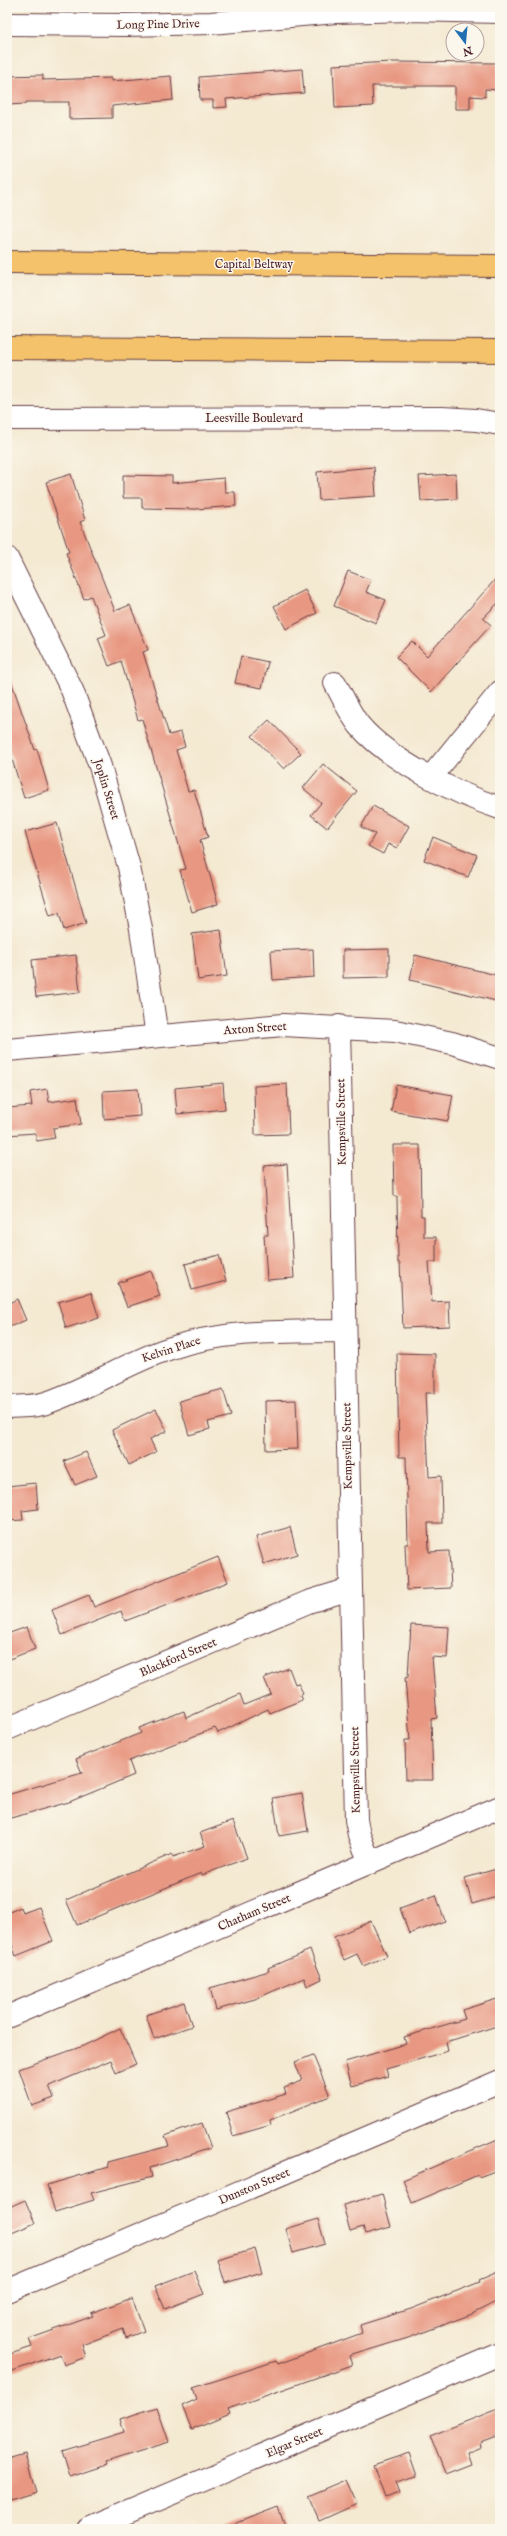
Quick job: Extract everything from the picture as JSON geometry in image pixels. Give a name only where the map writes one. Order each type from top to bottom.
[{"type":"highway","name":"Capital Beltway","points":[[7,262],[500,266]]},
{"type":"highway","points":[[7,348],[500,351]]},
{"type":"street","name":"Long Pine Drive","points":[[7,24],[126,25],[211,23],[336,12],[409,10],[500,12]]},
{"type":"street","name":"Leesville Boulevard","points":[[7,419],[442,418],[476,420],[500,424]]},
{"type":"street","name":"Joplin Street","points":[[7,558],[72,690],[100,766],[129,867],[141,929],[157,1036]]},
{"type":"street","points":[[335,683],[351,713],[369,734],[390,752],[431,777],[484,803],[500,808]]},
{"type":"street","points":[[431,777],[500,692]]},
{"type":"street","name":"Axton Street","points":[[7,1050],[283,1025],[339,1026],[422,1036],[500,1058]]},
{"type":"street","name":"Kempsville Street","points":[[339,1026],[356,1820],[359,1835],[370,1863]]},
{"type":"street","name":"Kelvin Place","points":[[7,1407],[46,1403],[138,1360],[203,1339],[242,1333],[345,1331]]},
{"type":"street","name":"Blackford Street","points":[[7,1729],[308,1602],[350,1589]]},
{"type":"street","name":"Chatham Street","points":[[7,2017],[500,1807]]},
{"type":"street","name":"Dunston Street","points":[[7,2290],[500,2081]]},
{"type":"street","name":"Elgar Street","points":[[88,2529],[500,2354]]},
{"type":"building","points":[[392,62],[498,63],[497,90],[485,89],[485,97],[470,96],[470,109],[455,109],[455,86],[372,86],[373,106],[335,108],[333,65]]},
{"type":"building","points":[[302,69],[304,93],[226,99],[227,107],[213,108],[213,100],[200,100],[199,77]]},
{"type":"building","points":[[43,75],[43,80],[111,78],[111,81],[171,76],[173,100],[112,106],[112,118],[69,119],[69,102],[26,102],[26,104],[7,105],[7,76]]},
{"type":"building","points":[[374,467],[376,496],[319,500],[317,472]]},
{"type":"building","points":[[71,474],[85,520],[80,522],[115,611],[130,605],[148,650],[143,652],[169,735],[181,732],[185,747],[176,750],[188,791],[194,790],[208,837],[200,840],[218,904],[192,912],[180,870],[186,869],[142,719],[138,720],[121,661],[109,666],[98,638],[106,635],[91,596],[84,599],[66,553],[69,552],[46,482]]},
{"type":"building","points":[[456,474],[457,499],[421,501],[419,476]]},
{"type":"building","points":[[123,475],[172,476],[172,483],[224,478],[225,492],[235,492],[236,506],[196,509],[142,508],[142,498],[123,498]]},
{"type":"building","points":[[348,571],[371,580],[366,592],[386,600],[376,623],[334,606]]},
{"type":"building","points":[[500,574],[500,601],[483,618],[491,625],[431,692],[396,657],[412,641],[427,656]]},
{"type":"building","points":[[305,590],[317,613],[286,629],[274,606]]},
{"type":"building","points":[[241,656],[268,662],[262,688],[235,683]]},
{"type":"building","points":[[7,675],[9,675],[35,750],[37,749],[49,790],[24,798],[7,743]]},
{"type":"building","points":[[269,720],[301,753],[284,769],[252,736]]},
{"type":"building","points":[[323,764],[357,791],[327,828],[311,815],[321,803],[303,788]]},
{"type":"building","points":[[373,806],[409,826],[397,848],[388,844],[383,854],[368,846],[375,834],[361,827]]},
{"type":"building","points":[[57,823],[86,923],[64,930],[59,913],[50,916],[25,832]]},
{"type":"building","points":[[433,837],[477,855],[468,877],[424,860]]},
{"type":"building","points":[[221,930],[227,976],[198,980],[192,934]]},
{"type":"building","points":[[313,949],[314,977],[273,980],[271,951]]},
{"type":"building","points":[[389,949],[389,977],[343,978],[343,950]]},
{"type":"building","points":[[76,955],[80,992],[36,997],[32,960]]},
{"type":"building","points":[[415,955],[500,976],[500,1002],[410,980]]},
{"type":"building","points":[[223,1083],[225,1109],[177,1114],[175,1088]]},
{"type":"building","points":[[287,1084],[289,1134],[255,1135],[254,1086]]},
{"type":"building","points":[[396,1085],[453,1095],[448,1121],[391,1111]]},
{"type":"building","points":[[47,1089],[49,1102],[77,1098],[81,1124],[53,1128],[55,1138],[37,1141],[35,1133],[7,1135],[7,1108],[32,1106],[30,1092]]},
{"type":"building","points":[[138,1089],[140,1116],[104,1119],[103,1091]]},
{"type":"building","points":[[393,1145],[420,1145],[421,1216],[424,1216],[424,1237],[436,1237],[436,1262],[429,1262],[432,1302],[449,1301],[450,1326],[403,1328],[400,1263],[398,1263],[397,1196],[394,1196]]},
{"type":"building","points":[[287,1164],[294,1278],[267,1280],[264,1235],[268,1235],[264,1166]]},
{"type":"building","points":[[219,1255],[226,1281],[192,1290],[185,1264]]},
{"type":"building","points":[[151,1271],[160,1296],[127,1307],[118,1283]]},
{"type":"building","points":[[91,1293],[99,1318],[66,1328],[58,1302]]},
{"type":"building","points":[[17,1299],[26,1320],[7,1328],[7,1304]]},
{"type":"building","points":[[397,1353],[435,1354],[435,1393],[425,1393],[429,1477],[441,1476],[442,1523],[428,1523],[429,1552],[449,1551],[451,1588],[407,1590],[405,1544],[408,1544],[406,1457],[399,1457]]},
{"type":"building","points":[[223,1389],[231,1416],[208,1422],[210,1429],[189,1435],[179,1401]]},
{"type":"building","points":[[296,1400],[298,1449],[266,1450],[265,1401]]},
{"type":"building","points":[[156,1409],[167,1431],[150,1439],[156,1452],[129,1465],[112,1430]]},
{"type":"building","points":[[86,1452],[97,1476],[75,1485],[64,1461]]},
{"type":"building","points":[[36,1483],[38,1509],[22,1511],[23,1520],[7,1521],[7,1486]]},
{"type":"building","points":[[290,1527],[297,1554],[264,1564],[256,1537]]},
{"type":"building","points":[[218,1557],[228,1582],[125,1621],[121,1611],[62,1635],[52,1610],[89,1595],[94,1607]]},
{"type":"building","points":[[411,1625],[449,1627],[447,1658],[432,1657],[437,1718],[431,1719],[433,1780],[406,1780],[405,1740],[410,1740],[405,1678],[408,1677]]},
{"type":"building","points":[[27,1627],[35,1649],[7,1660],[7,1634]]},
{"type":"building","points":[[289,1668],[295,1684],[298,1683],[303,1693],[300,1695],[302,1700],[270,1713],[268,1709],[218,1733],[215,1728],[129,1761],[134,1775],[69,1802],[7,1819],[7,1795],[82,1773],[76,1759],[141,1733],[139,1728],[184,1711],[186,1718],[240,1694],[244,1705],[271,1694],[264,1678]]},
{"type":"building","points":[[302,1793],[308,1831],[279,1836],[273,1798]]},
{"type":"building","points":[[233,1821],[247,1858],[202,1875],[201,1873],[77,1925],[66,1900],[172,1854],[173,1857],[205,1846],[200,1833]]},
{"type":"building","points":[[500,1868],[500,1896],[472,1904],[465,1878]]},
{"type":"building","points":[[436,1895],[445,1921],[409,1934],[400,1908]]},
{"type":"building","points":[[21,1907],[23,1913],[39,1907],[53,1941],[16,1956],[7,1932],[7,1913]]},
{"type":"building","points":[[371,1921],[387,1956],[363,1966],[357,1954],[344,1960],[334,1937]]},
{"type":"building","points":[[310,1950],[322,1979],[307,1986],[304,1978],[255,1999],[216,2010],[210,1988],[269,1971],[268,1968]]},
{"type":"building","points":[[500,1998],[500,2025],[446,2042],[448,2051],[386,2069],[388,2076],[352,2086],[345,2062],[406,2044],[404,2037],[465,2019],[462,2010]]},
{"type":"building","points":[[184,2002],[192,2026],[154,2039],[146,2015]]},
{"type":"building","points":[[120,2028],[136,2064],[116,2073],[111,2060],[49,2086],[54,2098],[32,2106],[19,2069],[83,2046]]},
{"type":"building","points":[[313,2055],[330,2096],[270,2120],[271,2125],[233,2136],[226,2112],[286,2094],[284,2088],[302,2081],[295,2062]]},
{"type":"building","points":[[202,2123],[211,2148],[150,2168],[152,2177],[91,2193],[94,2200],[55,2212],[47,2185],[109,2167],[108,2162],[169,2146],[165,2136]]},
{"type":"building","points":[[500,2138],[500,2169],[479,2177],[478,2175],[412,2203],[403,2180]]},
{"type":"building","points":[[382,2194],[391,2227],[365,2234],[363,2227],[350,2231],[343,2205]]},
{"type":"building","points":[[25,2200],[35,2223],[7,2235],[7,2208]]},
{"type":"building","points":[[318,2219],[325,2244],[293,2253],[286,2229]]},
{"type":"building","points":[[255,2249],[262,2272],[225,2283],[218,2260]]},
{"type":"building","points":[[194,2271],[204,2294],[165,2309],[155,2286]]},
{"type":"building","points":[[500,2271],[500,2300],[472,2314],[408,2338],[349,2356],[352,2365],[228,2409],[230,2414],[192,2430],[182,2406],[197,2399],[193,2388],[276,2361],[278,2364],[362,2333],[360,2325],[411,2309],[480,2282],[479,2280]]},
{"type":"building","points":[[132,2298],[144,2331],[126,2338],[123,2329],[82,2345],[86,2357],[64,2365],[60,2354],[7,2373],[7,2355],[32,2347],[29,2339],[93,2316],[91,2313]]},
{"type":"building","points":[[157,2407],[169,2442],[106,2462],[107,2465],[70,2477],[62,2451],[124,2432],[120,2419]]},
{"type":"building","points":[[500,2408],[500,2435],[481,2442],[482,2446],[467,2452],[471,2464],[445,2474],[430,2436]]},
{"type":"building","points":[[409,2453],[417,2476],[396,2482],[400,2493],[385,2498],[373,2465]]},
{"type":"building","points":[[25,2454],[36,2492],[10,2500],[7,2490],[7,2459]]},
{"type":"building","points":[[346,2480],[357,2504],[319,2521],[308,2496]]},
{"type":"building","points":[[278,2507],[286,2529],[223,2529],[223,2528]]}]
